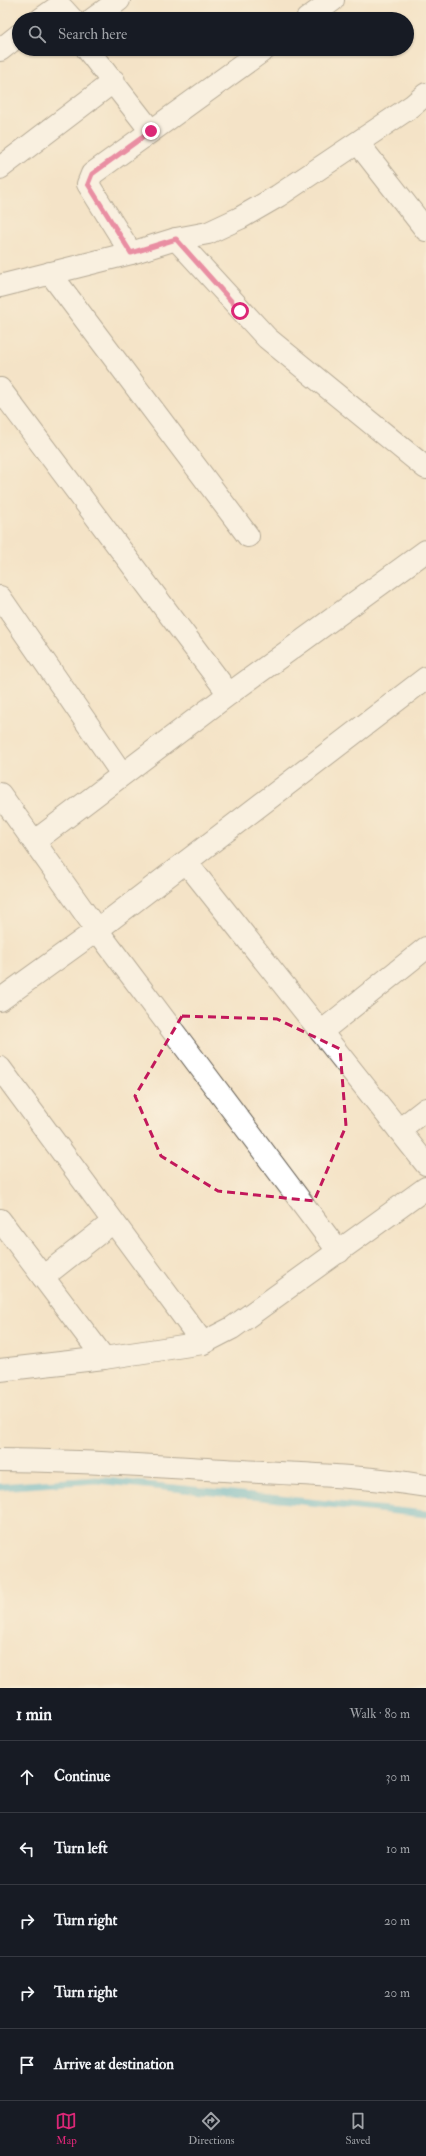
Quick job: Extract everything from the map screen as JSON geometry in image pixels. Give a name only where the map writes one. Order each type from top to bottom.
[{"type":"street","points":[[103,12],[119,0]]},
{"type":"street","points":[[317,12],[333,0]]},
{"type":"street","points":[[51,12],[55,9],[62,8],[66,12]]},
{"type":"street","points":[[0,50],[12,41]]},
{"type":"street","points":[[93,56],[114,81],[151,131]]},
{"type":"street","points":[[131,253],[88,184],[92,174],[255,56]]},
{"type":"street","points":[[0,168],[114,81]]},
{"type":"street","points":[[0,286],[131,253],[176,239],[208,233],[240,218],[278,196],[426,94]]},
{"type":"street","points":[[358,142],[426,230]]},
{"type":"street","points":[[176,239],[267,338],[426,468]]},
{"type":"street","points":[[50,273],[248,536]]},
{"type":"street","points":[[0,389],[229,694]]},
{"type":"street","points":[[35,840],[229,694],[426,551]]},
{"type":"street","points":[[0,597],[122,774]]},
{"type":"street","points":[[0,1000],[97,930],[426,678]]},
{"type":"street","points":[[0,794],[35,840],[97,930],[339,1252]]},
{"type":"street","points":[[186,862],[426,1164]]},
{"type":"street","points":[[321,1032],[426,948]]},
{"type":"street","points":[[0,1068],[203,1343]]},
{"type":"street","points":[[399,1130],[426,1109]]},
{"type":"street","points":[[0,1370],[104,1358],[203,1343],[232,1328],[426,1188]]},
{"type":"street","points":[[0,1220],[104,1358]]},
{"type":"street","points":[[43,1277],[113,1222]]},
{"type":"street","points":[[0,1460],[46,1460],[253,1472],[400,1482],[426,1486]]},
{"type":"highlighted area","points":[[182,1016],[277,1019],[340,1049],[346,1126],[314,1201],[218,1191],[161,1156],[135,1096]]},
{"type":"waterway","points":[[0,1487],[96,1480],[426,1514]]},
{"type":"route","points":[[151,131],[92,174],[88,184],[131,253],[176,239],[240,311]]}]
